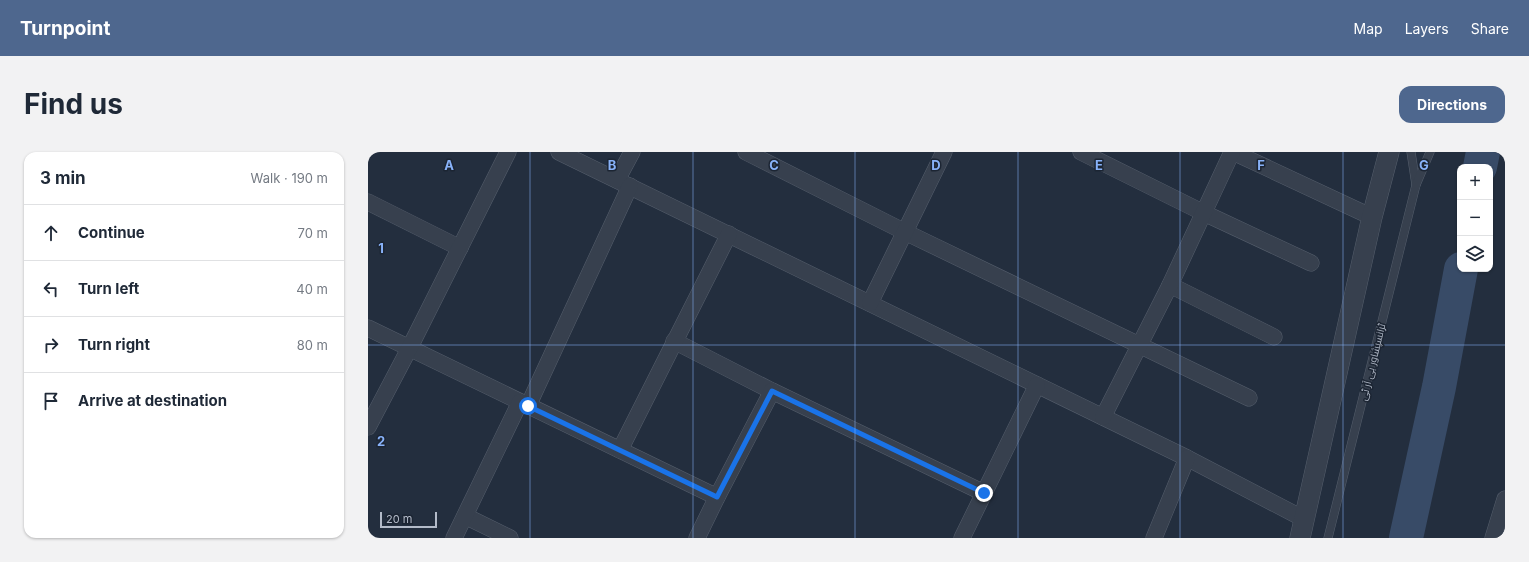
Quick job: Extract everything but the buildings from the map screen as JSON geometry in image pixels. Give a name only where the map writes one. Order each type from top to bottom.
[{"type":"street","points":[[368,427],[508,152]]},
{"type":"street","points":[[559,152],[1187,458],[1302,528],[1372,217],[1389,152]]},
{"type":"street","points":[[454,538],[524,404],[624,183],[632,152]]},
{"type":"street","points":[[746,152],[905,232],[1249,398]]},
{"type":"street","points":[[870,303],[944,152]]},
{"type":"street","points":[[1081,152],[1204,213],[1311,263]]},
{"type":"street","points":[[1103,417],[1170,285],[1233,152],[1372,217]]},
{"type":"street","points":[[368,202],[460,248]]},
{"type":"street","points":[[620,450],[729,234]]},
{"type":"street","points":[[1170,285],[1274,337]]},
{"type":"street","points":[[368,328],[717,497]]},
{"type":"street","points":[[674,341],[772,391],[984,493]]},
{"type":"street","points":[[962,538],[1038,385]]},
{"type":"street","points":[[698,538],[717,497],[772,391]]},
{"type":"street","points":[[1154,538],[1187,458]]},
{"type":"street","points":[[1493,538],[1505,498]]},
{"type":"street","points":[[465,516],[510,538]]},
{"type":"lane","name":"ٹرانسپشاور بی آر ٹی","points":[[1412,152],[1416,186]]},
{"type":"lane","name":"ٹرانسپشاور بی آر ٹی","points":[[1328,538],[1416,186],[1430,152]]},
{"type":"waterway","points":[[1481,164],[1483,152]]},
{"type":"waterway","points":[[1406,538],[1439,387],[1460,272]]},
{"type":"route","points":[[528,406],[717,497],[772,391],[984,493]]}]
